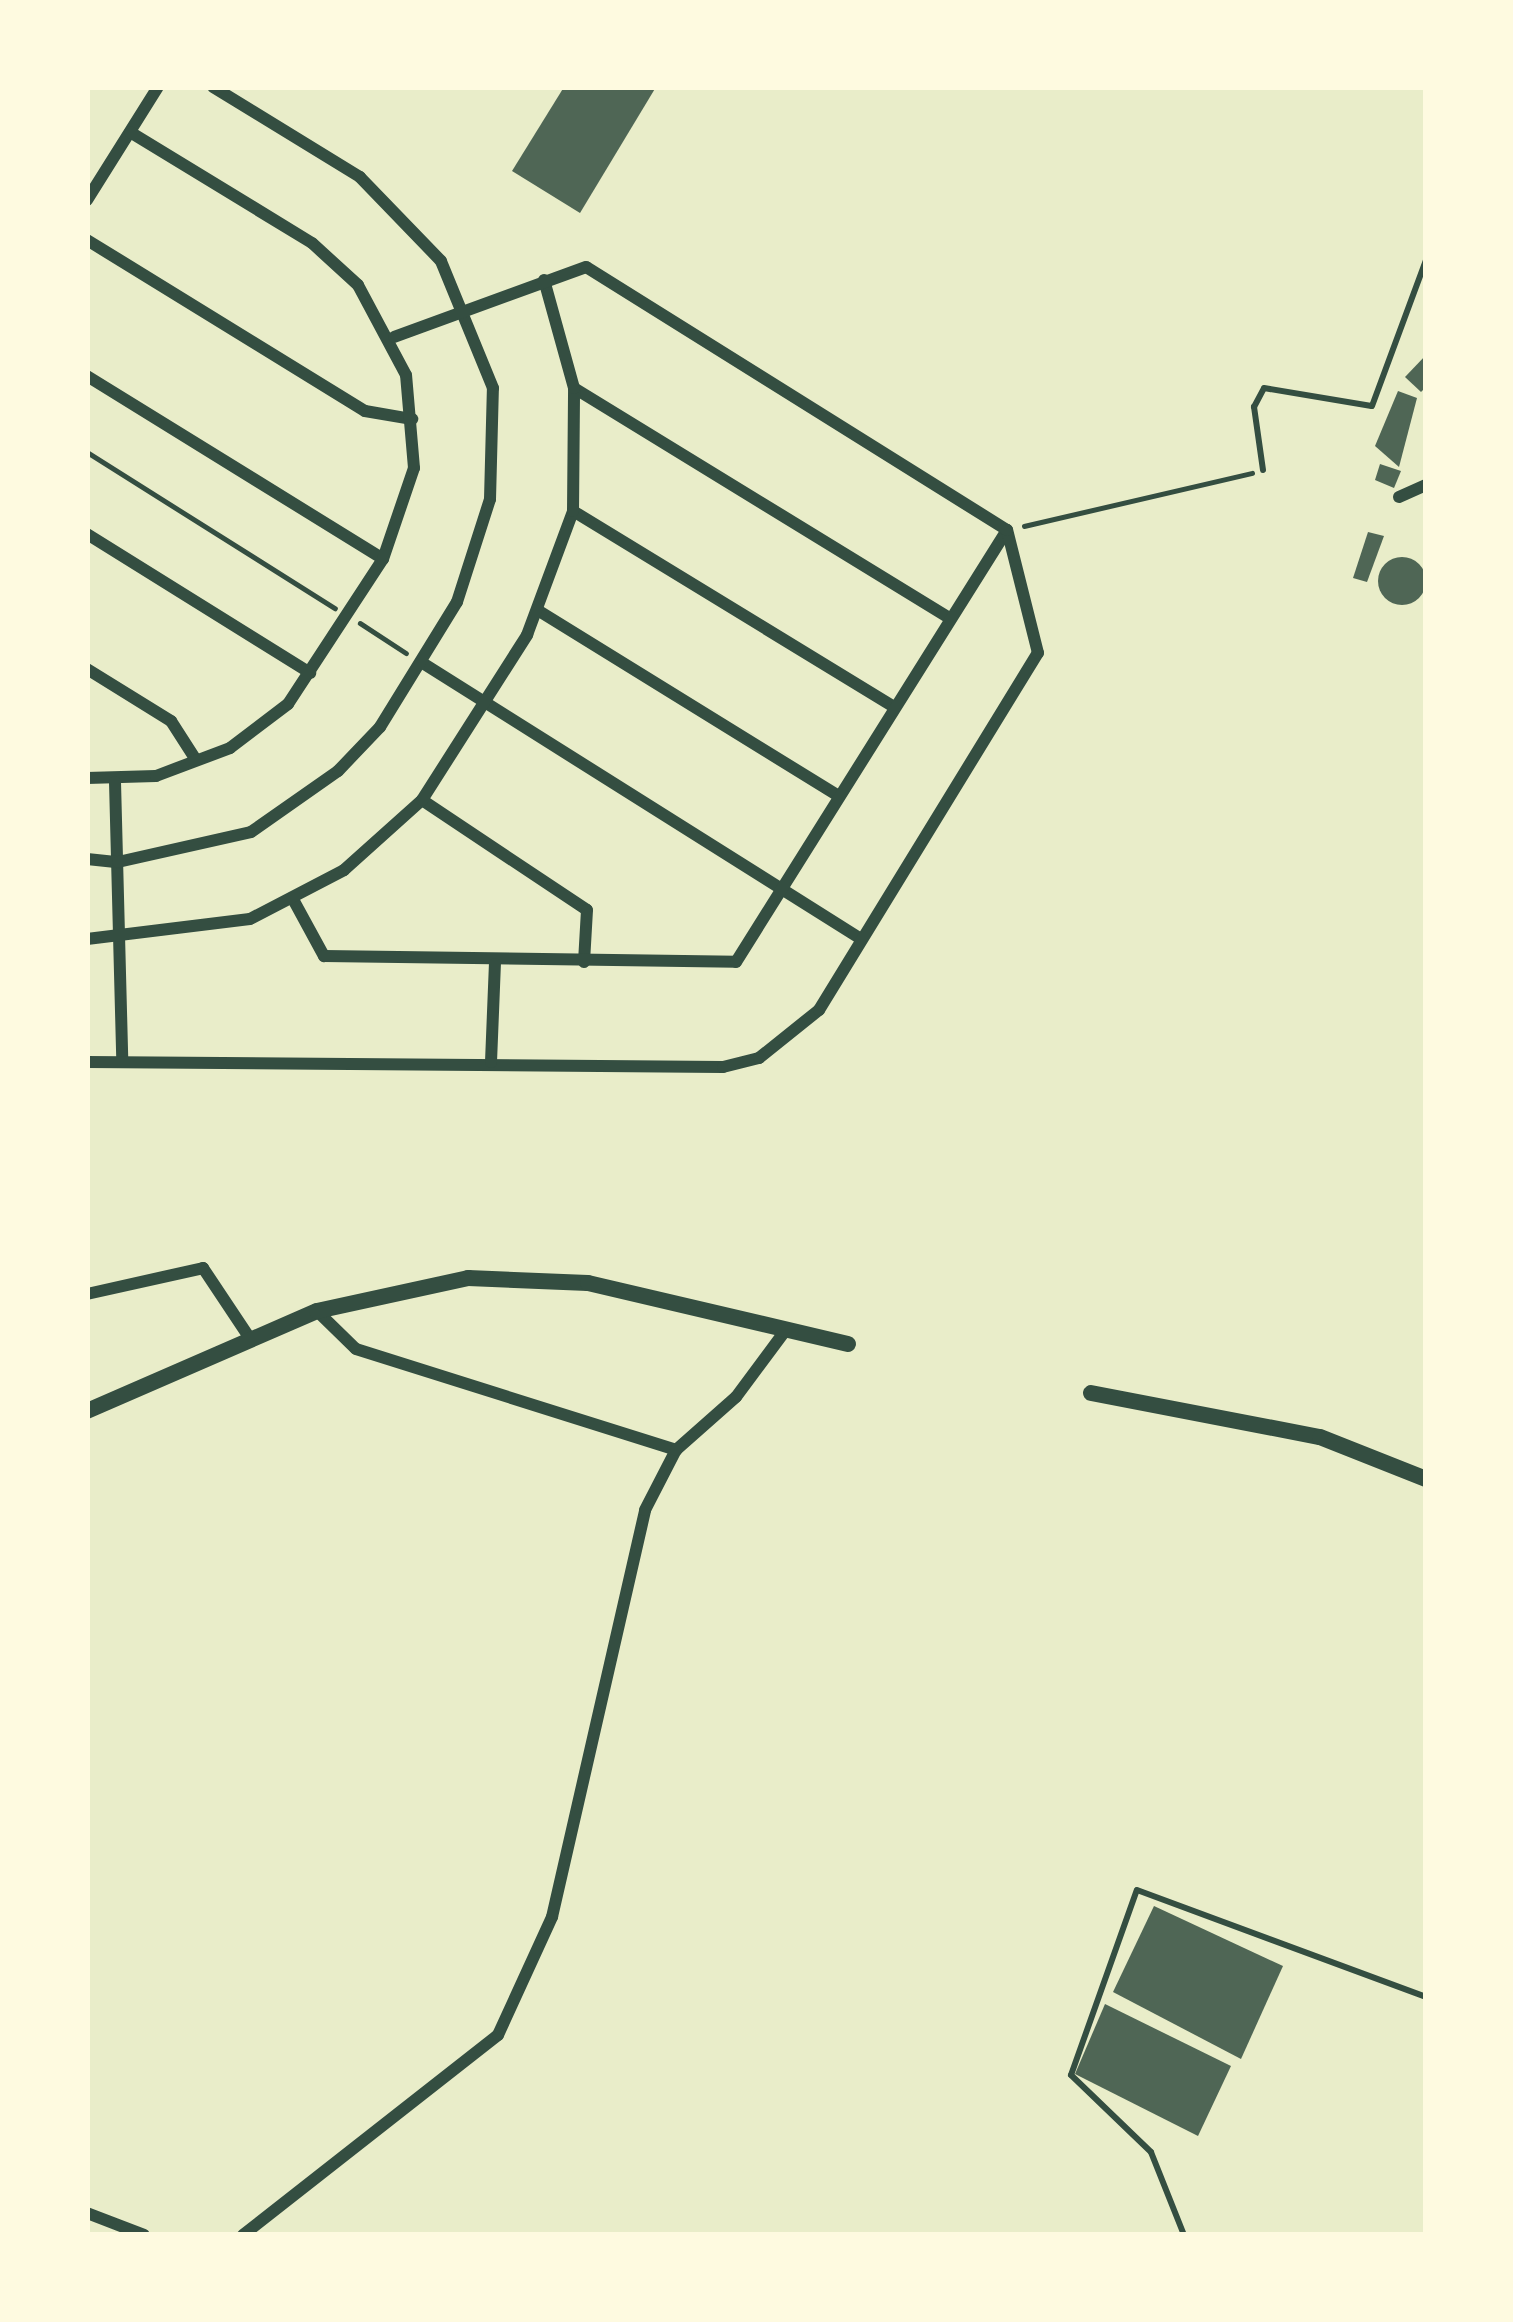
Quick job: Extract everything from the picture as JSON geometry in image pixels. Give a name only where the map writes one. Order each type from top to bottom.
[{"type":"main road","points":[[87,1411],[317,1311],[414,1285],[518,1277],[848,1344]]},
{"type":"main road","points":[[1091,1393],[1320,1437],[1426,1479]]},
{"type":"street","points":[[87,200],[158,87]]},
{"type":"street","points":[[87,859],[118,862],[251,832],[298,804],[380,727],[421,662],[457,602],[490,499],[493,388],[466,307],[414,225],[360,177],[213,87]]},
{"type":"street","points":[[87,778],[115,782],[196,760],[258,730],[310,673],[382,559],[414,468],[412,419],[394,337],[312,243],[130,132]]},
{"type":"street","points":[[87,240],[364,411],[412,419]]},
{"type":"street","points":[[87,1062],[122,1058],[723,1067],[759,1058],[794,1039],[1038,653],[1006,530],[586,267],[394,337]]},
{"type":"street","points":[[87,939],[177,936],[293,901],[422,800],[539,610],[573,511],[574,388],[544,280]]},
{"type":"street","points":[[87,376],[382,559]]},
{"type":"street","points":[[574,388],[949,618]]},
{"type":"street","points":[[1399,497],[1426,485]]},
{"type":"street","points":[[573,511],[894,707]]},
{"type":"street","points":[[293,901],[324,956],[495,964],[736,962],[1006,530]]},
{"type":"street","points":[[87,534],[310,673]]},
{"type":"street","points":[[539,610],[838,796]]},
{"type":"street","points":[[421,662],[861,939]]},
{"type":"street","points":[[87,669],[171,722],[196,760]]},
{"type":"street","points":[[115,782],[122,1058]]},
{"type":"street","points":[[422,800],[587,910],[584,962]]},
{"type":"street","points":[[491,1062],[495,964]]},
{"type":"street","points":[[87,1294],[203,1268],[251,1340]]},
{"type":"street","points":[[317,1311],[356,1349],[676,1450]]},
{"type":"street","points":[[243,2235],[498,2035],[551,1917],[645,1510],[676,1450],[736,1397],[785,1331]]},
{"type":"street","points":[[87,2213],[144,2235]]},
{"type":"lane","points":[[1263,470],[1254,407],[1264,388],[1372,406],[1426,260]]},
{"type":"lane","points":[[1184,2235],[1151,2152],[1071,2075],[1137,1890],[1426,1996]]},
{"type":"path","points":[[87,452],[421,662]]},
{"type":"path","points":[[1006,530],[1263,470]]},
{"type":"building","points":[[564,87],[656,87],[580,213],[512,171]]},
{"type":"building","points":[[1426,355],[1426,387],[1421,392],[1405,377]]},
{"type":"building","points":[[1398,391],[1417,398],[1399,467],[1375,446]]},
{"type":"building","points":[[1380,464],[1401,471],[1394,488],[1375,480]]},
{"type":"building","points":[[1368,532],[1384,536],[1367,582],[1353,578]]},
{"type":"building","points":[[1402,557],[1419,564],[1426,581],[1419,598],[1402,605],[1385,598],[1378,581],[1385,564]]},
{"type":"building","points":[[1154,1906],[1283,1966],[1241,2059],[1113,1992]]},
{"type":"building","points":[[1105,2004],[1231,2066],[1198,2136],[1075,2074]]}]
